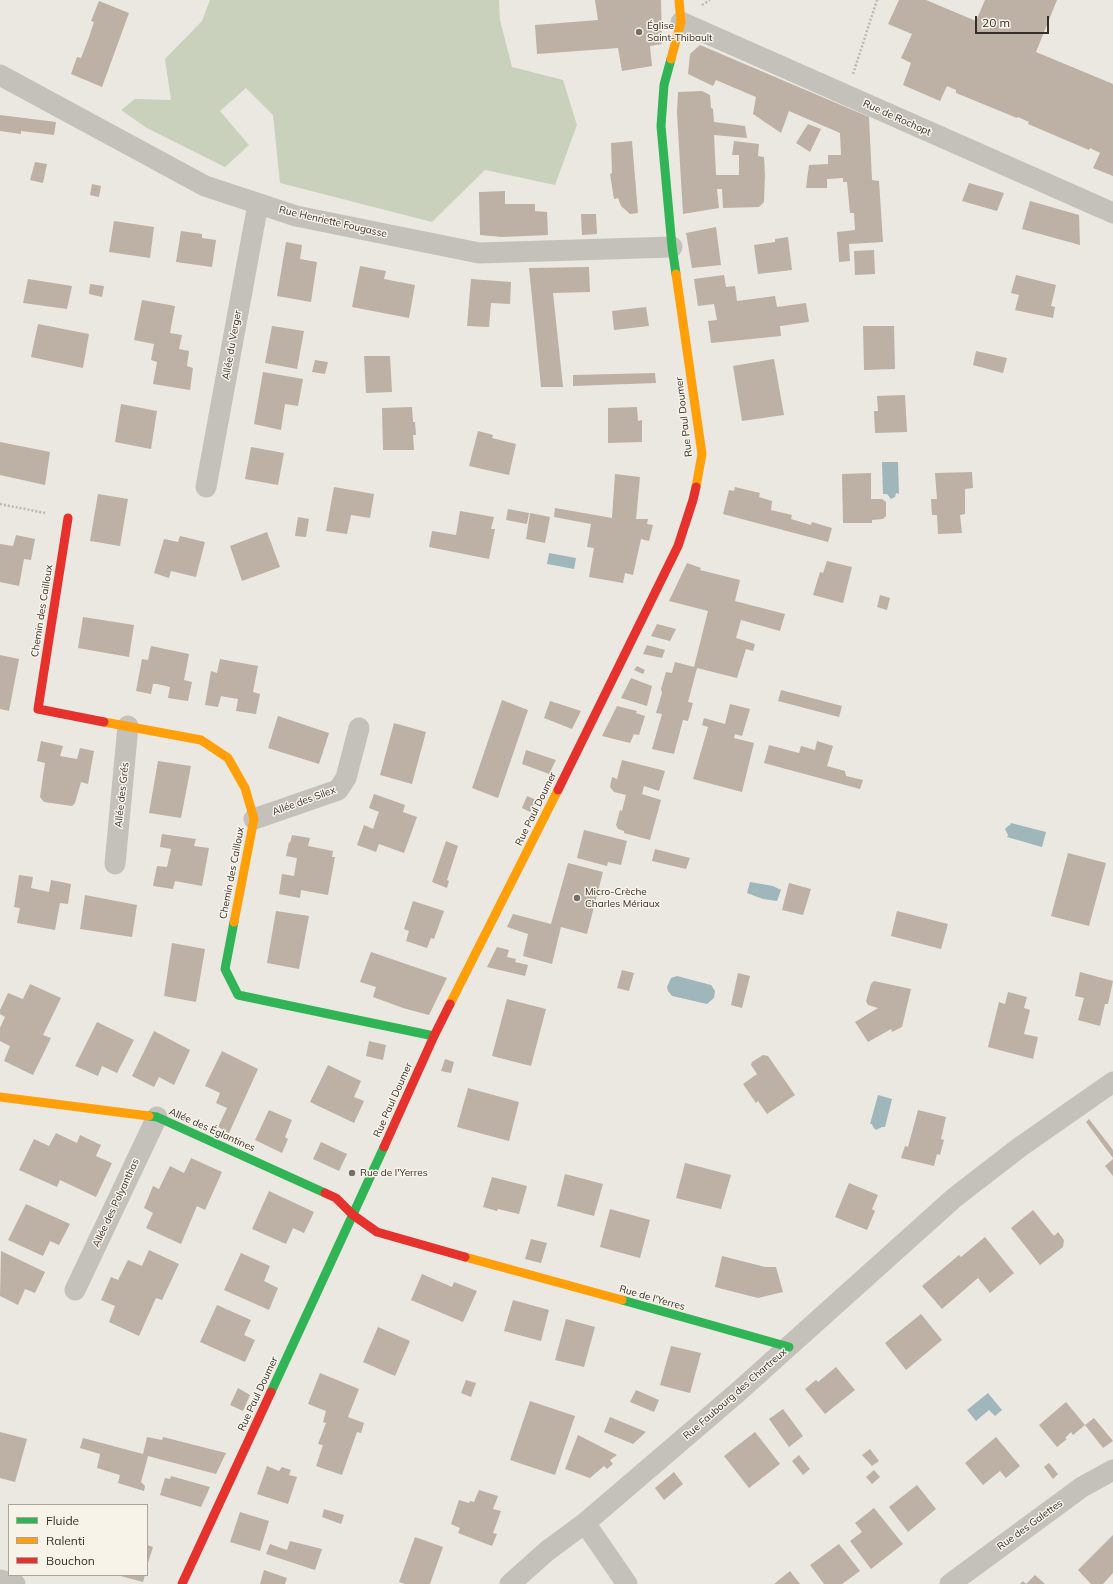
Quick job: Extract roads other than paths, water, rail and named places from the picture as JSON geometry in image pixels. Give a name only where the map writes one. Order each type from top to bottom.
[{"type":"street","name":"Rue Paul Doumer","points":[[182,1584],[339,1247],[434,1036],[517,873],[678,546],[693,500],[702,454],[672,247],[661,126],[664,85],[681,22],[679,0]]},
{"type":"street","name":"Rue de Rochopt","points":[[681,22],[1113,213]]},
{"type":"street","name":"Rue Henriette Fougasse","points":[[0,75],[205,186],[296,216],[479,253],[672,247]]},
{"type":"street","name":"Allée du Verger","points":[[206,487],[258,204]]},
{"type":"street","name":"Chemin des Cailloux","points":[[68,518],[38,709],[201,740],[228,758],[245,788],[254,819],[224,969],[238,994],[434,1036]]},
{"type":"street","name":"Allée des Grés","points":[[115,864],[128,726]]},
{"type":"street","name":"Allée des Silex","points":[[254,819],[338,790],[346,778],[360,728]]},
{"type":"street","name":"Rue Faubourg des Chartreux","points":[[510,1584],[547,1551],[585,1523],[789,1347],[954,1198],[1020,1147],[1113,1082]]},
{"type":"street","name":"Allée des Églantines","points":[[0,1096],[157,1117],[336,1198],[353,1215]]},
{"type":"street","name":"Allée des Polyanthas","points":[[75,1290],[157,1117]]},
{"type":"street","name":"Rue de l'Yerres","points":[[353,1215],[377,1232],[789,1347]]},
{"type":"street","name":"Rue des Galettes","points":[[950,1584],[1082,1486],[1113,1470]]},
{"type":"street","points":[[585,1523],[627,1584]]},
{"type":"street","points":[[0,1580],[15,1584]]},
{"type":"water","points":[[882,462],[898,462],[899,494],[896,493],[895,497],[891,499],[887,494],[883,494]]},
{"type":"water","points":[[549,553],[576,558],[574,569],[547,564]]},
{"type":"water","points":[[1011,823],[1046,832],[1042,847],[1007,837],[1008,835],[1005,829]]},
{"type":"water","points":[[750,882],[773,886],[781,890],[777,901],[763,899],[747,893]]},
{"type":"water","points":[[677,976],[711,985],[715,991],[714,998],[707,1004],[672,996],[667,987],[671,978]]},
{"type":"water","points":[[878,1095],[892,1099],[885,1127],[876,1130],[872,1124],[870,1124]]},
{"type":"water","points":[[988,1393],[1002,1410],[995,1416],[989,1410],[976,1421],[967,1410]]},
{"type":"place","name":"Église Saint-Thibault","points":[[639,32]]},
{"type":"place","name":"Micro-Crèche Charles Mériaux","points":[[577,898]]},
{"type":"place","name":"Rue de l'Yerres","points":[[352,1173]]}]
